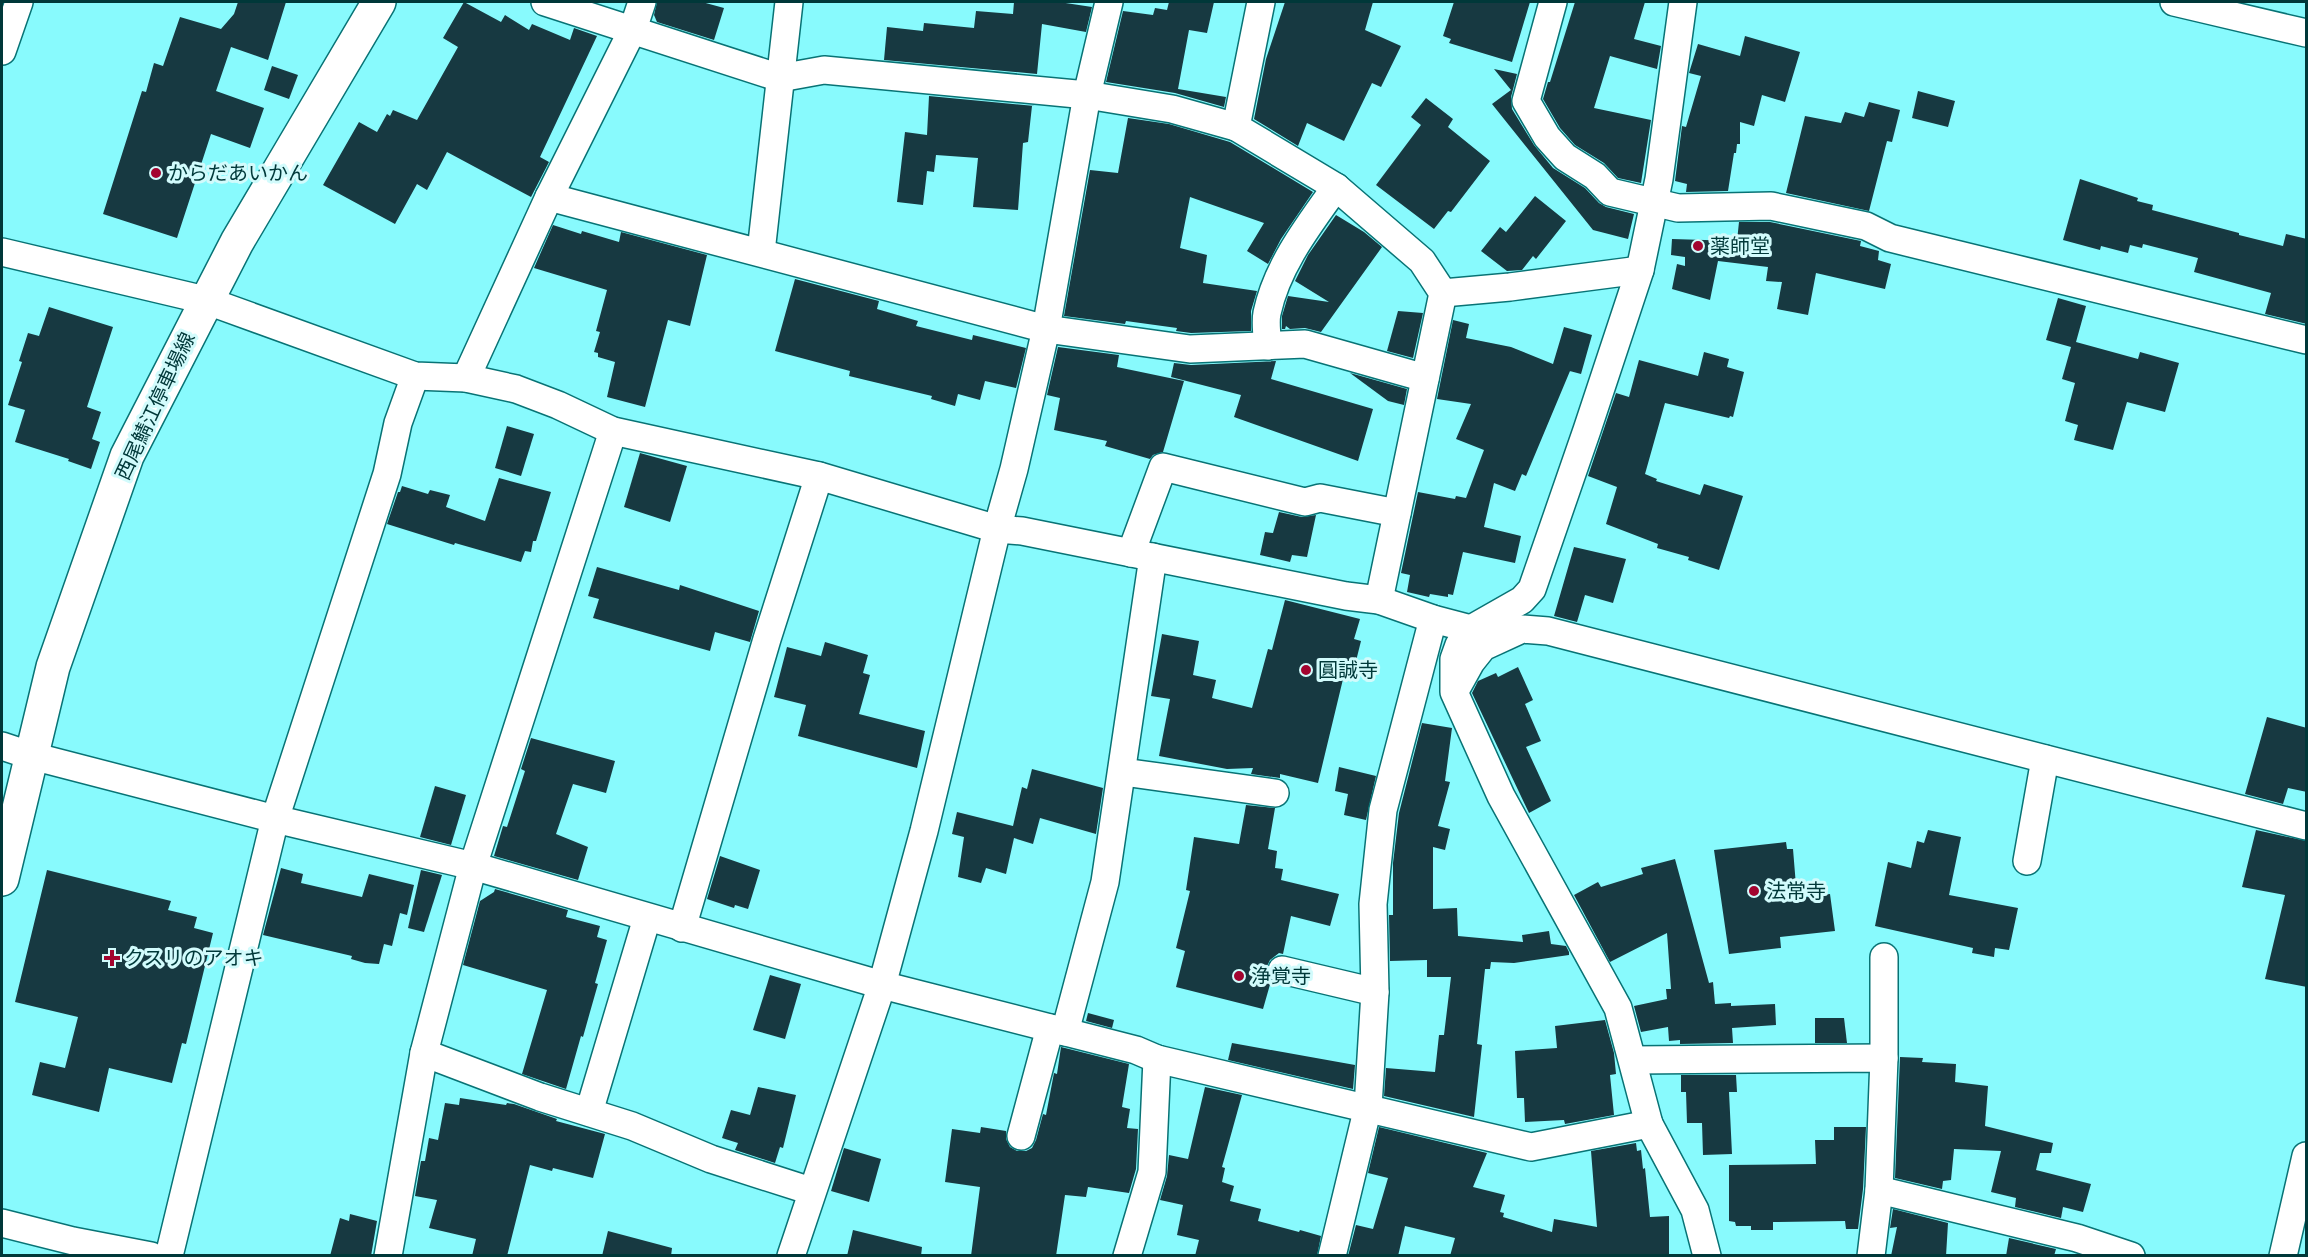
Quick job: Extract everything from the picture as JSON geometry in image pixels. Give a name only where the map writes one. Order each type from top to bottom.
[{"type":"main road","name":"西尾鯖江停車場線","points":[[2,879],[17,751],[53,667],[127,456],[205,300],[237,242],[380,2]]},
{"type":"street","points":[[2,51],[19,2]]},
{"type":"street","points":[[545,2],[780,78],[824,70],[1087,95],[1172,109],[1236,127],[1336,187],[1422,261],[1443,293],[1379,600]]},
{"type":"street","points":[[466,378],[549,197],[633,29],[642,2]]},
{"type":"street","points":[[761,252],[789,2]]},
{"type":"street","points":[[791,1256],[811,1191],[882,986],[924,831],[997,529],[1014,470],[1046,329],[1087,95],[1109,2]]},
{"type":"street","points":[[1236,127],[1261,2]]},
{"type":"street","points":[[1553,2],[1526,101],[1547,137],[1565,157],[1595,176],[1610,192],[1678,208],[1771,206],[1792,210],[1866,226],[1890,238],[2307,340]]},
{"type":"street","points":[[1683,2],[1654,204],[1640,270],[1587,430],[1533,589],[1522,600],[1471,629],[1459,645],[1454,659],[1454,693],[1501,796],[1618,1008],[1649,1124],[1695,1210],[1707,1256]]},
{"type":"street","points":[[2174,2],[2307,33]]},
{"type":"street","points":[[1268,346],[1266,315],[1277,282],[1299,238],[1336,187]]},
{"type":"street","points":[[549,197],[1046,329],[1190,349],[1305,344],[1425,378]]},
{"type":"street","points":[[2,252],[205,300],[415,376],[466,378],[516,389],[558,405],[613,432],[819,477],[997,529],[1022,531],[1346,596],[1379,600],[1433,619],[1471,629]]},
{"type":"street","points":[[1443,293],[1510,287],[1640,270]]},
{"type":"street","points":[[169,1256],[275,819],[373,519],[387,474],[398,423],[415,376]]},
{"type":"street","points":[[388,1256],[424,1053],[473,866],[613,432]]},
{"type":"street","points":[[1021,1136],[1058,1030],[1105,882],[1122,772],[1142,555],[1163,467],[1305,502],[1320,498],[1397,513]]},
{"type":"street","points":[[682,928],[767,639],[819,477]]},
{"type":"street","points":[[1332,1256],[1368,1107],[1375,992],[1373,904],[1383,810],[1433,619]]},
{"type":"street","points":[[1454,693],[1471,662],[1483,647],[1522,629],[1548,631],[2307,826]]},
{"type":"street","points":[[17,751],[275,819],[473,866],[882,986],[1136,1050],[1157,1059],[1531,1147],[1649,1124]]},
{"type":"street","points":[[2027,861],[2045,759]]},
{"type":"street","points":[[1122,772],[1275,793]]},
{"type":"street","points":[[590,1112],[647,918]]},
{"type":"street","points":[[1871,1256],[1879,1190],[1884,1058],[1884,957]]},
{"type":"street","points":[[1282,970],[1375,992]]},
{"type":"street","points":[[424,1053],[540,1096],[632,1126],[711,1159],[811,1191]]},
{"type":"street","points":[[1633,1060],[1884,1058]]},
{"type":"street","points":[[1127,1256],[1152,1172],[1157,1059]]},
{"type":"street","points":[[2283,1256],[2307,1156]]},
{"type":"street","points":[[1879,1190],[2075,1246],[2131,1256]]},
{"type":"street","points":[[2,1223],[73,1241],[151,1256]]},
{"type":"building","points":[[238,2],[286,2],[268,60],[231,47],[216,91],[264,108],[250,148],[211,134],[177,238],[103,214],[142,91],[146,92],[154,63],[163,66],[180,17],[221,29],[234,14]]},
{"type":"building","points":[[464,2],[501,22],[505,15],[529,30],[532,24],[570,40],[574,28],[597,36],[540,157],[549,162],[531,197],[447,152],[427,190],[417,184],[395,224],[323,185],[359,122],[377,132],[387,114],[390,116],[393,110],[417,120],[458,47],[443,38]]},
{"type":"building","points":[[657,2],[702,2],[724,8],[714,40],[657,22],[654,15]]},
{"type":"building","points":[[1014,2],[1059,2],[1092,7],[1086,32],[1042,24],[1037,74],[884,60],[887,27],[923,31],[924,23],[974,28],[976,11],[1013,14]]},
{"type":"building","points":[[1169,2],[1214,2],[1207,33],[1189,30],[1178,89],[1226,97],[1224,107],[1175,93],[1106,82],[1123,11],[1153,15],[1155,8],[1167,10]]},
{"type":"building","points":[[1285,2],[1373,2],[1365,30],[1401,46],[1381,87],[1372,83],[1344,141],[1307,123],[1298,146],[1254,119],[1266,59]]},
{"type":"building","points":[[1454,2],[1530,2],[1512,62],[1449,43],[1451,39],[1443,36]]},
{"type":"building","points":[[1575,2],[1645,2],[1634,39],[1661,46],[1657,69],[1610,56],[1594,108],[1651,120],[1641,183],[1618,178],[1604,163],[1575,145],[1560,128],[1543,99]]},
{"type":"building","points":[[1745,36],[1800,52],[1785,102],[1762,95],[1754,126],[1740,122],[1740,144],[1737,144],[1736,153],[1734,153],[1728,191],[1686,192],[1687,184],[1675,181],[1682,126],[1686,127],[1701,76],[1689,73],[1698,44],[1740,56]]},
{"type":"building","points":[[272,66],[298,75],[289,99],[264,90]]},
{"type":"building","points":[[1494,69],[1517,74],[1511,97],[1512,109],[1534,145],[1553,168],[1585,188],[1606,207],[1634,214],[1628,239],[1593,230],[1492,104],[1511,90]]},
{"type":"building","points":[[1918,91],[1955,101],[1948,127],[1912,118]]},
{"type":"building","points":[[929,96],[1035,106],[1032,106],[1028,142],[1023,143],[1018,210],[973,207],[978,158],[936,155],[934,172],[927,171],[923,205],[897,202],[905,132],[927,135]]},
{"type":"building","points":[[1426,98],[1453,119],[1448,127],[1490,161],[1451,212],[1448,211],[1434,229],[1376,185],[1421,125],[1411,117]]},
{"type":"building","points":[[1869,102],[1900,110],[1892,142],[1887,141],[1869,211],[1786,193],[1805,116],[1841,123],[1845,112],[1864,117]]},
{"type":"building","points":[[1128,118],[1169,124],[1230,142],[1313,192],[1281,239],[1268,264],[1247,251],[1264,223],[1190,197],[1180,248],[1207,255],[1203,283],[1257,291],[1251,311],[1251,331],[1191,333],[1176,331],[1177,328],[1126,321],[1125,324],[1064,316],[1090,170],[1118,173]]},
{"type":"building","points":[[2080,179],[2138,198],[2137,201],[2153,205],[2152,210],[2239,233],[2239,235],[2283,246],[2286,234],[2307,239],[2307,324],[2265,314],[2271,293],[2194,272],[2198,258],[2143,244],[2142,248],[2130,245],[2128,253],[2101,246],[2100,250],[2063,240]]},
{"type":"building","points":[[1535,196],[1566,221],[1536,259],[1533,256],[1522,270],[1507,271],[1481,251],[1500,227],[1506,232]]},
{"type":"building","points":[[1336,215],[1364,232],[1382,247],[1321,332],[1305,328],[1290,329],[1286,326],[1282,329],[1282,316],[1288,296],[1329,302],[1295,281],[1308,255]]},
{"type":"building","points":[[1739,222],[1770,222],[1861,241],[1860,246],[1879,251],[1878,260],[1891,264],[1885,289],[1816,273],[1808,315],[1777,309],[1782,282],[1766,281],[1768,267],[1718,261],[1710,300],[1672,289],[1677,264],[1685,266],[1685,257],[1671,255],[1672,239],[1737,241]]},
{"type":"building","points":[[553,225],[619,242],[621,232],[707,255],[690,326],[668,320],[645,407],[607,397],[615,362],[598,357],[598,353],[594,352],[600,332],[596,331],[607,290],[534,268]]},
{"type":"building","points":[[795,279],[879,301],[877,309],[918,321],[916,326],[972,340],[973,335],[1026,348],[1016,388],[985,381],[980,400],[958,394],[955,406],[931,399],[932,396],[849,376],[850,371],[775,351]]},
{"type":"building","points":[[2058,298],[2086,306],[2076,342],[2138,359],[2140,352],[2179,363],[2165,412],[2127,402],[2113,450],[2074,440],[2078,425],[2065,421],[2075,383],[2062,379],[2071,347],[2046,340]]},
{"type":"building","points":[[49,307],[113,327],[87,407],[101,412],[92,439],[100,442],[91,469],[68,461],[69,459],[15,442],[25,410],[8,405],[22,362],[19,361],[28,333],[39,336]]},
{"type":"building","points":[[1398,311],[1423,313],[1413,358],[1387,351]]},
{"type":"building","points":[[1453,320],[1469,324],[1466,338],[1511,347],[1553,364],[1564,327],[1592,335],[1581,374],[1570,371],[1526,476],[1522,474],[1515,491],[1494,483],[1484,527],[1521,536],[1515,563],[1463,552],[1453,595],[1448,594],[1448,597],[1430,594],[1429,597],[1407,592],[1410,575],[1401,573],[1418,492],[1455,499],[1456,496],[1466,498],[1484,450],[1456,439],[1471,404],[1437,399]]},
{"type":"building","points":[[1058,347],[1119,355],[1117,367],[1184,381],[1163,452],[1153,455],[1150,459],[1105,446],[1107,441],[1054,430],[1060,398],[1047,395]]},
{"type":"building","points":[[1704,352],[1729,359],[1727,367],[1744,372],[1733,417],[1665,403],[1645,474],[1657,479],[1656,481],[1700,495],[1704,484],[1743,496],[1719,570],[1688,560],[1689,557],[1657,548],[1658,544],[1606,524],[1617,487],[1588,476],[1616,393],[1629,397],[1639,360],[1698,376]]},
{"type":"building","points":[[1276,361],[1271,379],[1373,409],[1358,461],[1234,417],[1241,395],[1171,377],[1174,363],[1191,365]]},
{"type":"building","points":[[1350,373],[1407,389],[1404,405],[1388,401]]},
{"type":"building","points":[[507,426],[534,434],[521,476],[495,468]]},
{"type":"building","points":[[640,453],[687,466],[670,522],[624,507]]},
{"type":"building","points":[[499,478],[551,492],[536,541],[533,541],[531,552],[525,551],[521,562],[455,543],[454,545],[387,524],[402,486],[428,494],[430,490],[450,495],[446,507],[485,521]]},
{"type":"building","points":[[1279,512],[1302,517],[1316,515],[1307,557],[1292,555],[1290,562],[1260,555],[1265,532],[1273,533]]},
{"type":"building","points":[[1574,547],[1626,559],[1613,603],[1585,595],[1577,622],[1554,616]]},
{"type":"building","points":[[597,567],[679,590],[680,585],[759,611],[750,642],[715,632],[710,651],[593,618],[599,599],[588,596]]},
{"type":"building","points":[[1285,600],[1360,619],[1354,639],[1361,641],[1352,677],[1344,675],[1318,783],[1280,774],[1280,778],[1251,774],[1253,768],[1227,769],[1159,756],[1170,699],[1151,696],[1162,634],[1199,641],[1193,675],[1216,680],[1212,698],[1252,708],[1268,649],[1272,650]]},
{"type":"building","points":[[825,642],[868,655],[863,673],[870,675],[859,714],[925,731],[917,768],[798,736],[806,705],[774,697],[787,647],[821,656]]},
{"type":"building","points":[[1518,667],[1533,700],[1525,704],[1541,741],[1526,747],[1551,801],[1529,813],[1472,693],[1478,681],[1496,673],[1498,677]]},
{"type":"building","points":[[2267,717],[2307,728],[2307,792],[2288,788],[2283,804],[2245,794]]},
{"type":"building","points":[[1422,723],[1452,728],[1445,781],[1450,782],[1438,826],[1450,829],[1445,850],[1433,847],[1433,909],[1457,908],[1458,936],[1523,942],[1522,935],[1549,931],[1551,944],[1566,946],[1569,952],[1569,955],[1514,963],[1491,962],[1490,969],[1485,969],[1477,1044],[1482,1045],[1474,1117],[1384,1096],[1386,1068],[1435,1072],[1439,1035],[1444,1035],[1451,977],[1427,977],[1427,960],[1390,961],[1389,915],[1393,915],[1393,863],[1399,813]]},
{"type":"building","points":[[531,738],[615,761],[606,793],[573,784],[556,834],[588,847],[578,880],[494,856],[503,826],[507,827],[525,771],[521,769]]},
{"type":"building","points":[[1339,767],[1376,776],[1366,820],[1344,815],[1348,794],[1335,791]]},
{"type":"building","points":[[1032,769],[1103,788],[1096,834],[1040,818],[1033,844],[1014,838],[1006,874],[986,868],[981,883],[958,877],[964,837],[952,834],[957,812],[1013,826],[1022,787],[1027,789]]},
{"type":"building","points":[[435,786],[466,795],[451,845],[420,837]]},
{"type":"building","points":[[1246,805],[1275,808],[1268,849],[1277,851],[1275,868],[1283,869],[1281,880],[1339,894],[1330,926],[1291,916],[1283,954],[1279,953],[1270,960],[1267,966],[1267,974],[1271,981],[1263,1009],[1176,987],[1185,951],[1176,948],[1190,891],[1186,890],[1194,837],[1239,844]]},
{"type":"building","points":[[1928,830],[1961,837],[1949,895],[2018,908],[2009,950],[1995,948],[1994,957],[1972,953],[1973,948],[1875,926],[1888,862],[1911,868],[1917,841],[1924,843]]},
{"type":"building","points":[[2256,830],[2307,841],[2307,987],[2265,979],[2285,895],[2242,887]]},
{"type":"building","points":[[1786,842],[1787,849],[1793,849],[1797,898],[1830,894],[1835,931],[1780,937],[1781,948],[1729,954],[1714,850]]},
{"type":"building","points":[[720,856],[760,870],[748,909],[735,905],[734,908],[707,899]]},
{"type":"building","points":[[1675,859],[1709,983],[1713,982],[1715,1004],[1731,1003],[1731,1006],[1775,1004],[1776,1025],[1732,1028],[1733,1043],[1680,1044],[1680,1040],[1669,1041],[1668,1027],[1641,1032],[1634,1006],[1667,999],[1666,989],[1671,989],[1667,933],[1610,962],[1574,895],[1598,882],[1601,887],[1643,874],[1641,868]]},
{"type":"building","points":[[281,868],[303,874],[301,883],[362,897],[369,874],[414,885],[407,915],[400,913],[392,946],[384,944],[379,964],[365,963],[351,959],[352,956],[263,935]]},
{"type":"building","points":[[47,870],[171,901],[168,910],[197,917],[194,928],[213,933],[186,1044],[182,1043],[172,1083],[109,1068],[99,1112],[32,1095],[40,1062],[65,1068],[78,1017],[15,1002]]},
{"type":"building","points":[[421,870],[442,875],[424,932],[408,928]]},
{"type":"building","points":[[495,889],[568,910],[566,917],[600,926],[597,937],[607,940],[595,983],[598,984],[566,1089],[522,1074],[547,990],[463,965],[480,901]]},
{"type":"building","points":[[770,975],[801,984],[785,1039],[753,1030]]},
{"type":"building","points":[[1088,1013],[1114,1020],[1112,1028],[1086,1021]]},
{"type":"building","points":[[1815,1018],[1844,1018],[1847,1043],[1815,1043]]},
{"type":"building","points":[[1605,1020],[1614,1053],[1616,1074],[1610,1075],[1614,1115],[1565,1124],[1564,1120],[1525,1122],[1524,1098],[1517,1098],[1515,1051],[1557,1048],[1555,1026]]},
{"type":"building","points":[[1232,1043],[1355,1065],[1353,1089],[1228,1060]]},
{"type":"building","points":[[1061,1047],[1129,1064],[1122,1107],[1130,1109],[1127,1128],[1138,1129],[1136,1169],[1129,1193],[1088,1187],[1086,1197],[1065,1195],[1056,1256],[971,1256],[980,1187],[945,1182],[952,1129],[980,1133],[981,1127],[1006,1131],[1006,1139],[1010,1147],[1017,1151],[1032,1148],[1043,1114],[1046,1115],[1054,1073],[1057,1074]]},
{"type":"building","points":[[1900,1057],[1923,1058],[1922,1062],[1956,1064],[1955,1082],[1988,1086],[1985,1126],[2053,1143],[2051,1153],[2040,1153],[2036,1170],[2091,1184],[2083,1212],[2063,1207],[2061,1218],[2015,1207],[2016,1198],[1991,1192],[2001,1151],[1954,1149],[1951,1180],[1943,1181],[1942,1189],[1895,1178]]},
{"type":"building","points":[[1681,1075],[1736,1075],[1737,1092],[1729,1092],[1732,1154],[1703,1155],[1702,1123],[1687,1123],[1686,1092],[1681,1092]]},
{"type":"building","points":[[758,1087],[796,1095],[783,1148],[780,1147],[775,1163],[735,1150],[738,1143],[722,1138],[731,1110],[750,1115]]},
{"type":"building","points":[[1205,1087],[1242,1095],[1222,1167],[1225,1168],[1222,1182],[1234,1186],[1230,1201],[1261,1209],[1258,1221],[1321,1236],[1317,1256],[1195,1256],[1199,1240],[1177,1235],[1183,1205],[1160,1200],[1167,1176],[1169,1155],[1188,1159]]},
{"type":"building","points":[[460,1098],[506,1105],[507,1103],[514,1104],[557,1119],[556,1121],[605,1134],[593,1178],[530,1165],[507,1256],[472,1256],[476,1239],[429,1228],[437,1200],[415,1196],[421,1161],[425,1161],[429,1138],[438,1140],[445,1103],[459,1105]]},
{"type":"building","points":[[1379,1127],[1487,1153],[1473,1187],[1505,1195],[1500,1212],[1504,1213],[1503,1217],[1552,1232],[1554,1219],[1597,1227],[1591,1151],[1636,1143],[1637,1151],[1641,1150],[1643,1169],[1645,1168],[1650,1217],[1669,1216],[1669,1256],[1450,1256],[1455,1238],[1405,1226],[1398,1256],[1348,1256],[1356,1225],[1373,1229],[1388,1178],[1368,1173]]},
{"type":"building","points":[[1834,1127],[1866,1127],[1863,1189],[1858,1229],[1846,1229],[1845,1221],[1773,1222],[1773,1230],[1751,1230],[1751,1226],[1736,1226],[1735,1222],[1729,1221],[1729,1165],[1816,1164],[1815,1140],[1834,1140]]},
{"type":"building","points":[[844,1148],[881,1159],[869,1202],[831,1191]]},
{"type":"building","points":[[1893,1209],[1948,1223],[1946,1256],[1891,1256],[1897,1227],[1890,1228]]},
{"type":"building","points":[[350,1214],[377,1221],[371,1256],[330,1256],[340,1218],[349,1221]]},
{"type":"building","points":[[853,1230],[922,1247],[921,1256],[847,1256]]},
{"type":"building","points":[[608,1231],[672,1248],[671,1256],[602,1256]]},
{"type":"building","points":[[2009,1238],[2056,1249],[2054,1256],[2006,1256]]},
{"type":"place","name":"からだあいかん","points":[[156,173]]},
{"type":"place","name":"薬師堂","points":[[1698,246]]},
{"type":"place","name":"圓誠寺","points":[[1306,670]]},
{"type":"place","name":"法常寺","points":[[1754,891]]},
{"type":"place","name":"クスリのアオキ","points":[[112,958]]},
{"type":"place","name":"浄覚寺","points":[[1239,976]]}]
